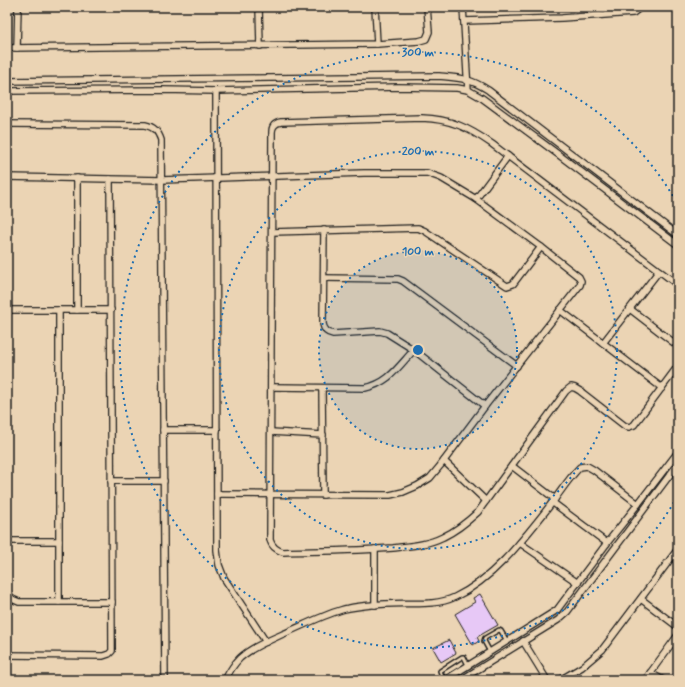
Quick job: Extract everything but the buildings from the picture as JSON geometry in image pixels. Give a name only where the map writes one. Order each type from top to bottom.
[{"type":"street","points":[[18,7],[18,48]]},
{"type":"street","points":[[259,7],[260,46]]},
{"type":"street","points":[[375,7],[378,44]]},
{"type":"street","points":[[7,48],[378,44],[418,41],[426,39],[429,32],[427,7]]},
{"type":"street","points":[[463,7],[468,90]]},
{"type":"street","points":[[464,21],[562,18],[633,13],[639,7]]},
{"type":"street","points":[[7,81],[432,76],[468,79],[478,83],[488,90],[678,235]]},
{"type":"street","points":[[7,91],[216,91],[399,87],[457,88],[468,90],[482,98],[559,154],[678,245]]},
{"type":"street","points":[[216,91],[217,550],[219,565],[224,578],[266,642]]},
{"type":"street","points":[[678,285],[476,132],[460,125],[442,119],[422,118],[281,122],[276,124],[272,129],[272,387],[270,540],[272,545],[279,551],[283,552],[375,549],[418,545],[443,537],[468,521],[486,501],[570,387],[576,388],[625,426],[629,427],[634,425],[678,366]]},
{"type":"street","points":[[7,124],[145,124],[156,131],[161,140],[165,680]]},
{"type":"street","points":[[476,199],[508,156]]},
{"type":"street","points":[[7,177],[162,180],[364,173],[427,173],[440,178],[476,199],[579,277],[581,281],[580,285],[444,461],[430,478],[417,486],[403,492],[390,495],[217,494]]},
{"type":"street","points":[[77,178],[78,310]]},
{"type":"street","points":[[8,680],[8,655],[103,656],[109,654],[112,650],[110,179]]},
{"type":"street","points":[[272,232],[412,227],[421,228],[506,286],[512,284],[541,247]]},
{"type":"street","points":[[324,230],[323,324],[327,332],[333,334],[380,331],[387,333],[414,350],[485,406]]},
{"type":"street","points":[[603,343],[659,271]]},
{"type":"street","points":[[324,278],[398,279],[517,366]]},
{"type":"street","points":[[630,309],[678,346]]},
{"type":"street","points":[[7,310],[111,310]]},
{"type":"street","points":[[59,310],[59,602]]},
{"type":"street","points":[[560,310],[662,388]]},
{"type":"street","points":[[272,387],[365,388],[376,386],[391,376],[414,350]]},
{"type":"street","points":[[322,388],[323,495]]},
{"type":"street","points":[[163,430],[217,430]]},
{"type":"street","points":[[271,432],[323,435]]},
{"type":"street","points":[[445,680],[553,613],[561,606],[607,543],[678,452]]},
{"type":"street","points":[[444,461],[486,501]]},
{"type":"street","points":[[461,680],[558,620],[566,612],[678,464]]},
{"type":"street","points":[[512,466],[607,543]]},
{"type":"street","points":[[225,680],[240,658],[252,649],[319,618],[342,610],[375,605],[432,603],[455,597],[482,579],[503,561],[520,543],[580,467],[587,466],[638,504]]},
{"type":"street","points":[[111,481],[164,481]]},
{"type":"street","points":[[7,541],[59,541]]},
{"type":"street","points":[[520,543],[578,583]]},
{"type":"street","points":[[375,549],[375,605]]},
{"type":"street","points":[[560,680],[582,667],[602,650],[678,549]]},
{"type":"street","points":[[7,591],[12,599],[19,602],[112,602]]},
{"type":"street","points":[[641,599],[678,627]]},
{"type":"street","points":[[645,680],[678,635]]},
{"type":"street","points":[[524,640],[547,680]]},
{"type":"street","points":[[650,673],[664,680]]},
{"type":"lane","points":[[490,652],[484,641],[485,638],[499,630],[507,641]]},
{"type":"lane","points":[[445,680],[440,671],[462,657],[464,657],[468,665]]}]
